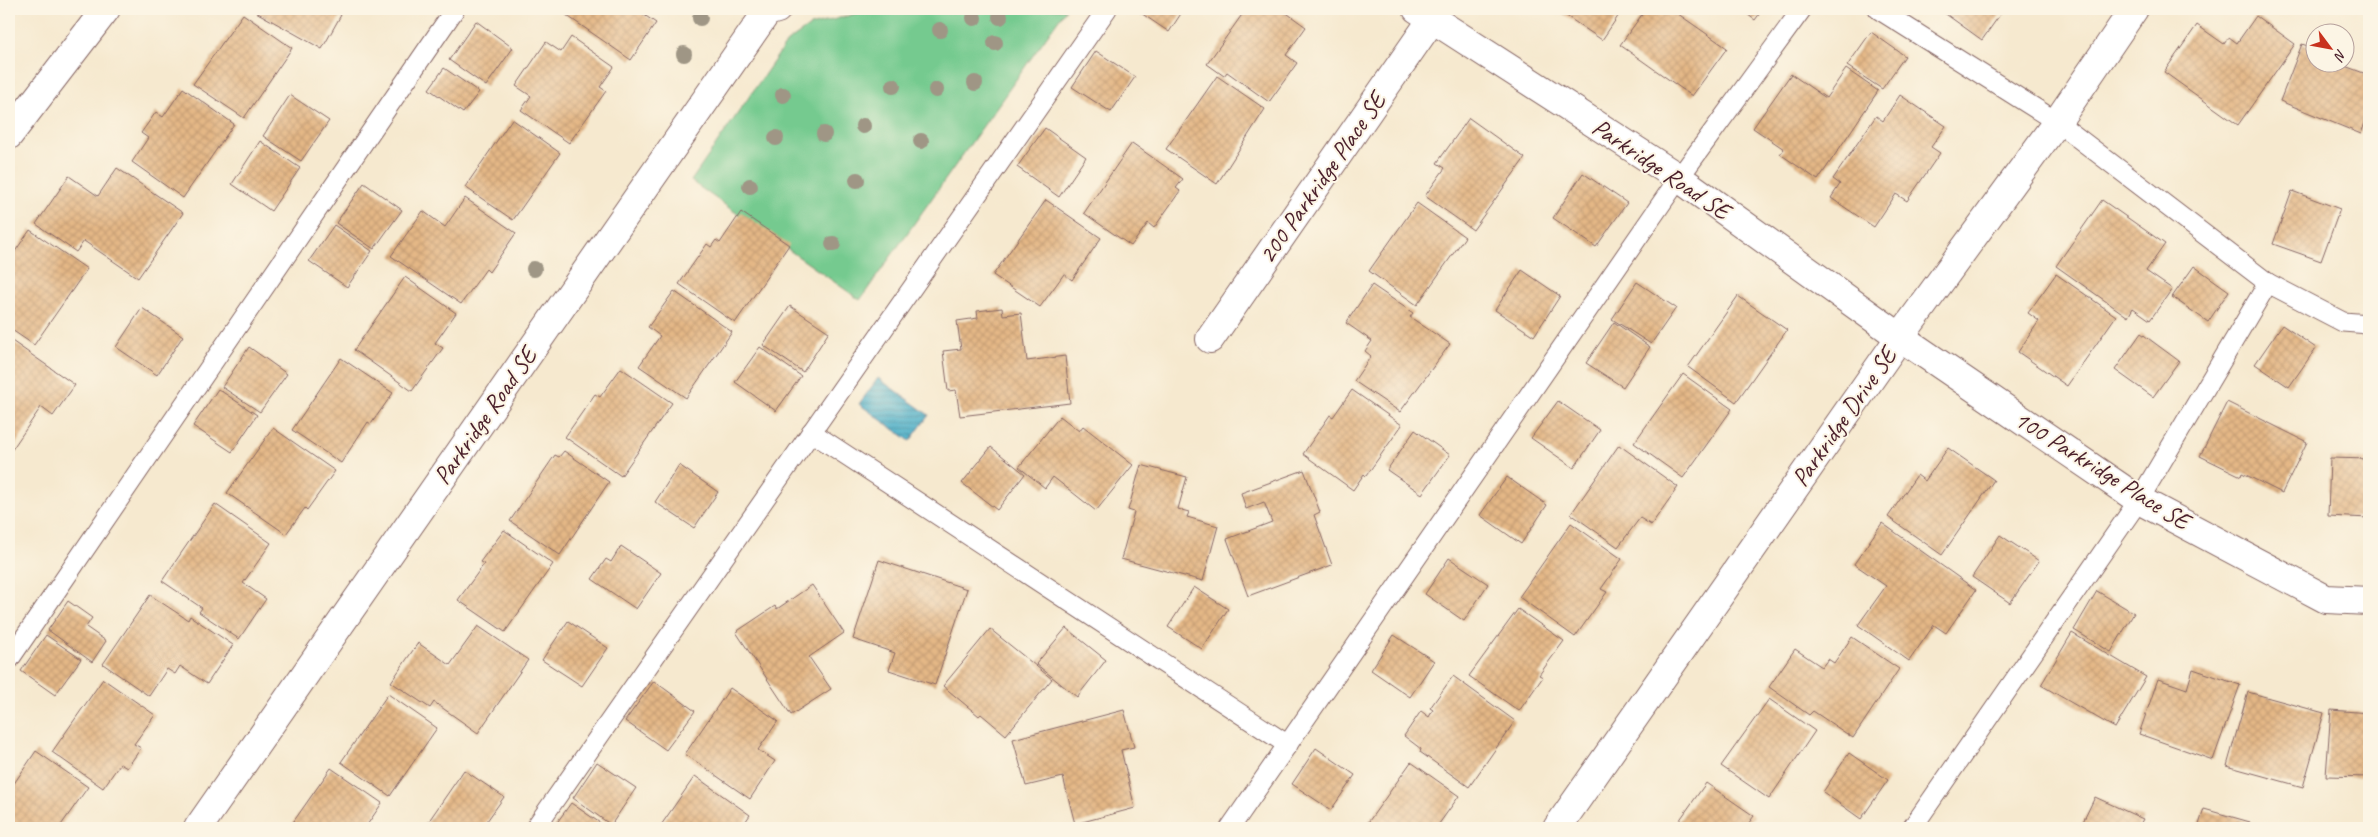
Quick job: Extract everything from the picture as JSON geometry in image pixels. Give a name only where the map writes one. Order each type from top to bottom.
[{"type":"street","points":[[9,135],[106,9]]},
{"type":"street","name":"Parkridge Road SE","points":[[198,828],[767,12],[777,9]]},
{"type":"street","name":"Parkridge Drive SE","points":[[1557,828],[1900,337],[2057,122],[2134,9]]},
{"type":"street","name":"Parkridge Road SE","points":[[1425,13],[1679,178],[1900,337]]},
{"type":"street","name":"200 Parkridge Place SE","points":[[1210,339],[1425,13]]},
{"type":"street","name":"100 Parkridge Place SE","points":[[1900,337],[2139,500],[2326,598],[2369,601]]},
{"type":"lane","points":[[9,660],[454,9]]},
{"type":"lane","points":[[535,828],[1106,9]]},
{"type":"lane","points":[[1230,828],[1679,178],[1802,9]]},
{"type":"lane","points":[[1878,9],[2057,122],[2268,283],[2343,322],[2369,324]]},
{"type":"lane","points":[[1912,828],[2139,500],[2268,283]]},
{"type":"lane","points":[[811,432],[1288,746]]},
{"type":"green space","points":[[873,9],[1066,9],[860,300],[691,181],[787,42],[810,26]]},
{"type":"water","points":[[878,378],[929,415],[910,441],[859,404]]},
{"type":"building","points":[[258,9],[333,9],[341,15],[322,49],[256,12]]},
{"type":"building","points":[[570,9],[642,9],[640,12],[656,23],[631,60],[566,15]]},
{"type":"building","points":[[1135,9],[1184,9],[1169,32]]},
{"type":"building","points":[[1246,9],[1281,9],[1306,27],[1286,55],[1297,63],[1269,102],[1227,72],[1224,76],[1207,64]]},
{"type":"building","points":[[1556,9],[1623,9],[1602,40]]},
{"type":"building","points":[[1646,9],[1671,9],[1727,48],[1692,96],[1620,45]]},
{"type":"building","points":[[1740,9],[1763,9],[1755,20]]},
{"type":"building","points":[[1945,9],[2004,9],[1982,40],[1943,12]]},
{"type":"building","points":[[243,14],[292,48],[244,118],[193,84]]},
{"type":"building","points":[[2256,16],[2295,44],[2238,125],[2164,72],[2197,25],[2224,44],[2229,37],[2237,43]]},
{"type":"building","points":[[476,21],[513,48],[486,86],[449,60]]},
{"type":"building","points":[[1871,32],[1905,56],[1882,89],[1847,66]]},
{"type":"building","points":[[571,37],[614,67],[600,87],[606,91],[569,143],[521,110],[531,96],[516,86],[546,42],[561,52]]},
{"type":"building","points":[[2302,44],[2306,45],[2306,72],[2356,72],[2356,70],[2369,75],[2369,111],[2361,134],[2280,101]]},
{"type":"building","points":[[1096,51],[1135,77],[1111,112],[1072,87]]},
{"type":"building","points":[[444,68],[479,92],[463,113],[429,89]]},
{"type":"building","points":[[1846,69],[1878,91],[1818,180],[1780,154],[1784,149],[1753,128],[1791,74],[1826,98]]},
{"type":"building","points":[[1217,76],[1265,109],[1217,184],[1166,149]]},
{"type":"building","points":[[183,88],[234,124],[183,198],[132,162],[148,138],[141,133],[156,112],[163,117]]},
{"type":"building","points":[[290,95],[329,121],[301,161],[263,136]]},
{"type":"building","points":[[1900,95],[1946,126],[1931,147],[1940,153],[1907,201],[1896,194],[1874,227],[1831,198],[1840,184],[1833,179],[1876,116],[1883,121]]},
{"type":"building","points":[[1469,118],[1525,158],[1473,230],[1425,196],[1445,168],[1437,163]]},
{"type":"building","points":[[512,119],[560,153],[513,220],[465,187]]},
{"type":"building","points":[[1045,128],[1086,157],[1059,197],[1017,167]]},
{"type":"building","points":[[260,141],[300,168],[271,211],[232,184]]},
{"type":"building","points":[[1132,143],[1183,179],[1176,188],[1180,191],[1154,228],[1148,223],[1131,246],[1084,213]]},
{"type":"building","points":[[117,168],[183,213],[138,278],[84,241],[76,252],[36,224],[69,176],[98,196]]},
{"type":"building","points":[[1583,173],[1627,203],[1596,247],[1553,218]]},
{"type":"building","points":[[364,183],[402,210],[374,249],[336,223]]},
{"type":"building","points":[[2292,191],[2340,209],[2321,261],[2273,244]]},
{"type":"building","points":[[465,198],[516,233],[489,272],[486,269],[461,304],[391,256],[423,211],[445,227]]},
{"type":"building","points":[[1046,200],[1101,238],[1072,280],[1064,274],[1040,307],[993,275]]},
{"type":"building","points":[[2102,200],[2165,244],[2146,271],[2172,289],[2150,320],[2133,308],[2128,317],[2056,266]]},
{"type":"building","points":[[1417,203],[1465,237],[1417,305],[1369,271]]},
{"type":"building","points":[[741,212],[789,245],[735,323],[679,284],[707,244],[711,247],[716,240],[720,243]]},
{"type":"building","points":[[334,225],[372,251],[347,287],[309,261]]},
{"type":"building","points":[[30,230],[87,269],[34,345],[9,328],[9,260]]},
{"type":"building","points":[[2194,266],[2229,291],[2208,322],[2172,297]]},
{"type":"building","points":[[1522,270],[1560,296],[1534,336],[1495,310]]},
{"type":"building","points":[[2056,274],[2116,316],[2067,386],[2018,352],[2039,321],[2028,313]]},
{"type":"building","points":[[405,277],[456,313],[435,343],[443,348],[412,391],[354,350]]},
{"type":"building","points":[[1637,282],[1676,308],[1651,344],[1612,319]]},
{"type":"building","points":[[1372,285],[1413,313],[1410,317],[1450,344],[1400,412],[1354,381],[1371,356],[1365,351],[1372,341],[1346,323]]},
{"type":"building","points":[[674,291],[732,332],[686,398],[639,366],[660,336],[648,327]]},
{"type":"building","points":[[1738,296],[1787,330],[1736,402],[1688,367]]},
{"type":"building","points":[[790,306],[829,332],[803,372],[763,345]]},
{"type":"building","points":[[142,308],[183,336],[157,375],[116,347]]},
{"type":"building","points":[[1002,308],[1003,315],[1021,313],[1027,361],[1065,356],[1070,403],[960,416],[956,390],[948,391],[943,351],[961,349],[957,321],[978,318],[977,311]]},
{"type":"building","points":[[1614,322],[1650,347],[1623,387],[1586,363]]},
{"type":"building","points":[[2282,325],[2316,348],[2289,387],[2255,364]]},
{"type":"building","points":[[2141,333],[2179,361],[2153,397],[2115,370]]},
{"type":"building","points":[[9,339],[75,385],[53,416],[41,407],[9,454]]},
{"type":"building","points":[[249,347],[287,374],[260,412],[222,387]]},
{"type":"building","points":[[760,347],[801,376],[776,411],[735,382]]},
{"type":"building","points":[[341,358],[393,393],[371,424],[368,422],[341,463],[292,430]]},
{"type":"building","points":[[621,368],[672,403],[621,476],[565,437],[595,394],[600,397]]},
{"type":"building","points":[[1683,374],[1732,409],[1683,478],[1634,443]]},
{"type":"building","points":[[218,389],[257,415],[232,452],[193,426]]},
{"type":"building","points":[[1352,390],[1402,425],[1366,476],[1364,474],[1353,490],[1303,454],[1330,415],[1333,417]]},
{"type":"building","points":[[1558,401],[1600,430],[1574,468],[1531,438]]},
{"type":"building","points":[[2227,402],[2307,442],[2282,493],[2242,473],[2241,476],[2200,456]]},
{"type":"building","points":[[1060,416],[1079,431],[1083,426],[1133,465],[1096,511],[1053,477],[1045,488],[1019,467]]},
{"type":"building","points":[[273,428],[335,471],[307,510],[305,508],[286,534],[227,493]]},
{"type":"building","points":[[1415,430],[1450,455],[1422,494],[1387,470]]},
{"type":"building","points":[[1619,445],[1678,487],[1651,525],[1640,518],[1618,547],[1571,514]]},
{"type":"building","points":[[991,447],[1025,474],[997,510],[962,483]]},
{"type":"building","points":[[1948,448],[1994,480],[1942,555],[1888,517],[1917,475],[1925,481]]},
{"type":"building","points":[[564,451],[609,482],[560,555],[510,521],[555,455],[559,457]]},
{"type":"building","points":[[2330,458],[2369,459],[2369,518],[2328,516]]},
{"type":"building","points":[[679,465],[718,492],[694,528],[655,502]]},
{"type":"building","points":[[1141,465],[1187,477],[1178,509],[1189,512],[1187,517],[1218,526],[1203,581],[1121,559],[1134,512],[1128,510]]},
{"type":"building","points":[[1304,470],[1320,512],[1314,515],[1332,565],[1248,596],[1227,539],[1272,522],[1264,502],[1246,509],[1241,493]]},
{"type":"building","points":[[1507,477],[1547,505],[1521,544],[1480,515]]},
{"type":"building","points":[[215,504],[271,543],[243,583],[266,599],[239,639],[199,612],[202,608],[162,581]]},
{"type":"building","points":[[1571,523],[1622,559],[1601,589],[1607,592],[1575,637],[1519,597]]},
{"type":"building","points":[[1882,523],[1976,590],[1946,633],[1934,625],[1909,661],[1858,625],[1886,586],[1854,564]]},
{"type":"building","points":[[504,530],[553,564],[505,632],[458,600],[484,564],[480,562]]},
{"type":"building","points":[[2000,535],[2039,561],[2010,603],[1972,577]]},
{"type":"building","points":[[621,546],[661,573],[636,609],[592,579],[606,559],[611,562]]},
{"type":"building","points":[[1449,558],[1488,584],[1464,621],[1425,594]]},
{"type":"building","points":[[879,560],[967,589],[935,685],[889,670],[895,653],[853,639]]},
{"type":"building","points":[[812,585],[844,633],[809,657],[831,689],[791,715],[736,632],[775,606],[777,609]]},
{"type":"building","points":[[1194,587],[1228,609],[1202,649],[1168,627]]},
{"type":"building","points":[[2097,591],[2134,613],[2111,652],[2074,630]]},
{"type":"building","points":[[150,595],[188,620],[190,616],[233,645],[207,684],[180,666],[175,674],[167,669],[149,696],[103,664]]},
{"type":"building","points":[[68,601],[92,618],[86,627],[106,641],[92,662],[48,630]]},
{"type":"building","points":[[1518,609],[1564,641],[1539,675],[1543,677],[1519,711],[1469,676]]},
{"type":"building","points":[[568,621],[608,648],[582,686],[542,660]]},
{"type":"building","points":[[478,626],[528,660],[478,733],[434,702],[430,708],[391,682],[418,643],[450,665]]},
{"type":"building","points":[[1066,628],[1106,660],[1077,697],[1036,664]]},
{"type":"building","points":[[990,629],[1052,679],[1006,735],[981,714],[979,716],[943,686]]},
{"type":"building","points":[[2072,633],[2146,677],[2115,728],[2041,685]]},
{"type":"building","points":[[46,635],[81,659],[55,695],[21,671]]},
{"type":"building","points":[[1394,635],[1434,661],[1410,697],[1371,670]]},
{"type":"building","points":[[1852,637],[1899,669],[1853,738],[1813,711],[1809,715],[1769,687],[1795,649],[1822,667],[1828,659],[1834,663]]},
{"type":"building","points":[[2193,669],[2240,685],[2213,760],[2139,734],[2158,679],[2187,689]]},
{"type":"building","points":[[1453,676],[1515,721],[1469,787],[1420,752],[1421,749],[1404,736],[1421,711],[1429,717],[1433,710],[1430,708]]},
{"type":"building","points":[[103,679],[155,715],[134,744],[141,748],[127,768],[120,764],[103,788],[52,752]]},
{"type":"building","points":[[654,681],[695,711],[666,750],[625,721]]},
{"type":"building","points":[[730,688],[778,721],[758,750],[775,761],[750,799],[685,754]]},
{"type":"building","points":[[2248,692],[2324,713],[2303,787],[2227,766]]},
{"type":"building","points":[[388,694],[437,728],[390,796],[341,762]]},
{"type":"building","points":[[1769,699],[1815,731],[1769,799],[1721,766]]},
{"type":"building","points":[[1124,710],[1134,747],[1121,750],[1135,808],[1075,824],[1063,777],[1026,786],[1013,739]]},
{"type":"building","points":[[2331,710],[2369,713],[2369,777],[2326,776]]},
{"type":"building","points":[[1316,748],[1355,775],[1331,810],[1292,784]]},
{"type":"building","points":[[36,751],[88,787],[59,828],[9,828],[9,791]]},
{"type":"building","points":[[1849,753],[1888,780],[1861,819],[1823,792]]},
{"type":"building","points":[[597,762],[636,788],[611,825],[573,798]]},
{"type":"building","points":[[1411,762],[1459,796],[1436,828],[1364,828]]},
{"type":"building","points":[[331,768],[382,803],[365,828],[289,828]]},
{"type":"building","points":[[464,770],[504,797],[482,828],[431,828],[426,825]]},
{"type":"building","points":[[695,776],[750,815],[741,828],[659,828]]},
{"type":"building","points":[[1706,783],[1754,816],[1745,828],[1674,828]]},
{"type":"building","points":[[2095,797],[2143,819],[2138,828],[2080,828]]},
{"type":"building","points":[[571,803],[606,827],[553,828]]},
{"type":"building","points":[[2204,809],[2250,822],[2248,828],[2198,828]]},
{"type":"building","points":[[2360,823],[2369,823],[2369,828],[2360,828]]}]
